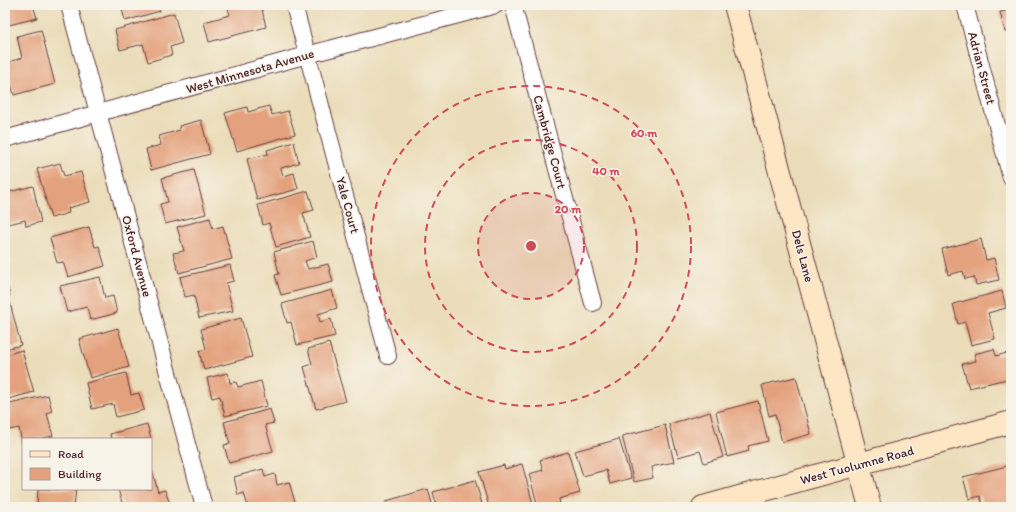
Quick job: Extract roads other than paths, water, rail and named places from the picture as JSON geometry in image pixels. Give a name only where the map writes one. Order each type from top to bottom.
[{"type":"street","name":"Oxford Avenue","points":[[69,5],[204,507]]},
{"type":"street","name":"Yale Court","points":[[294,5],[388,356]]},
{"type":"street","name":"West Minnesota Avenue","points":[[5,139],[307,55],[496,5]]},
{"type":"street","name":"Cambridge Court","points":[[513,5],[593,303]]},
{"type":"street","name":"Dels Lane","points":[[735,5],[870,507]]},
{"type":"street","name":"Adrian Street","points":[[965,5],[1011,178]]},
{"type":"street","name":"West Tuolumne Road","points":[[703,507],[1011,422]]}]
